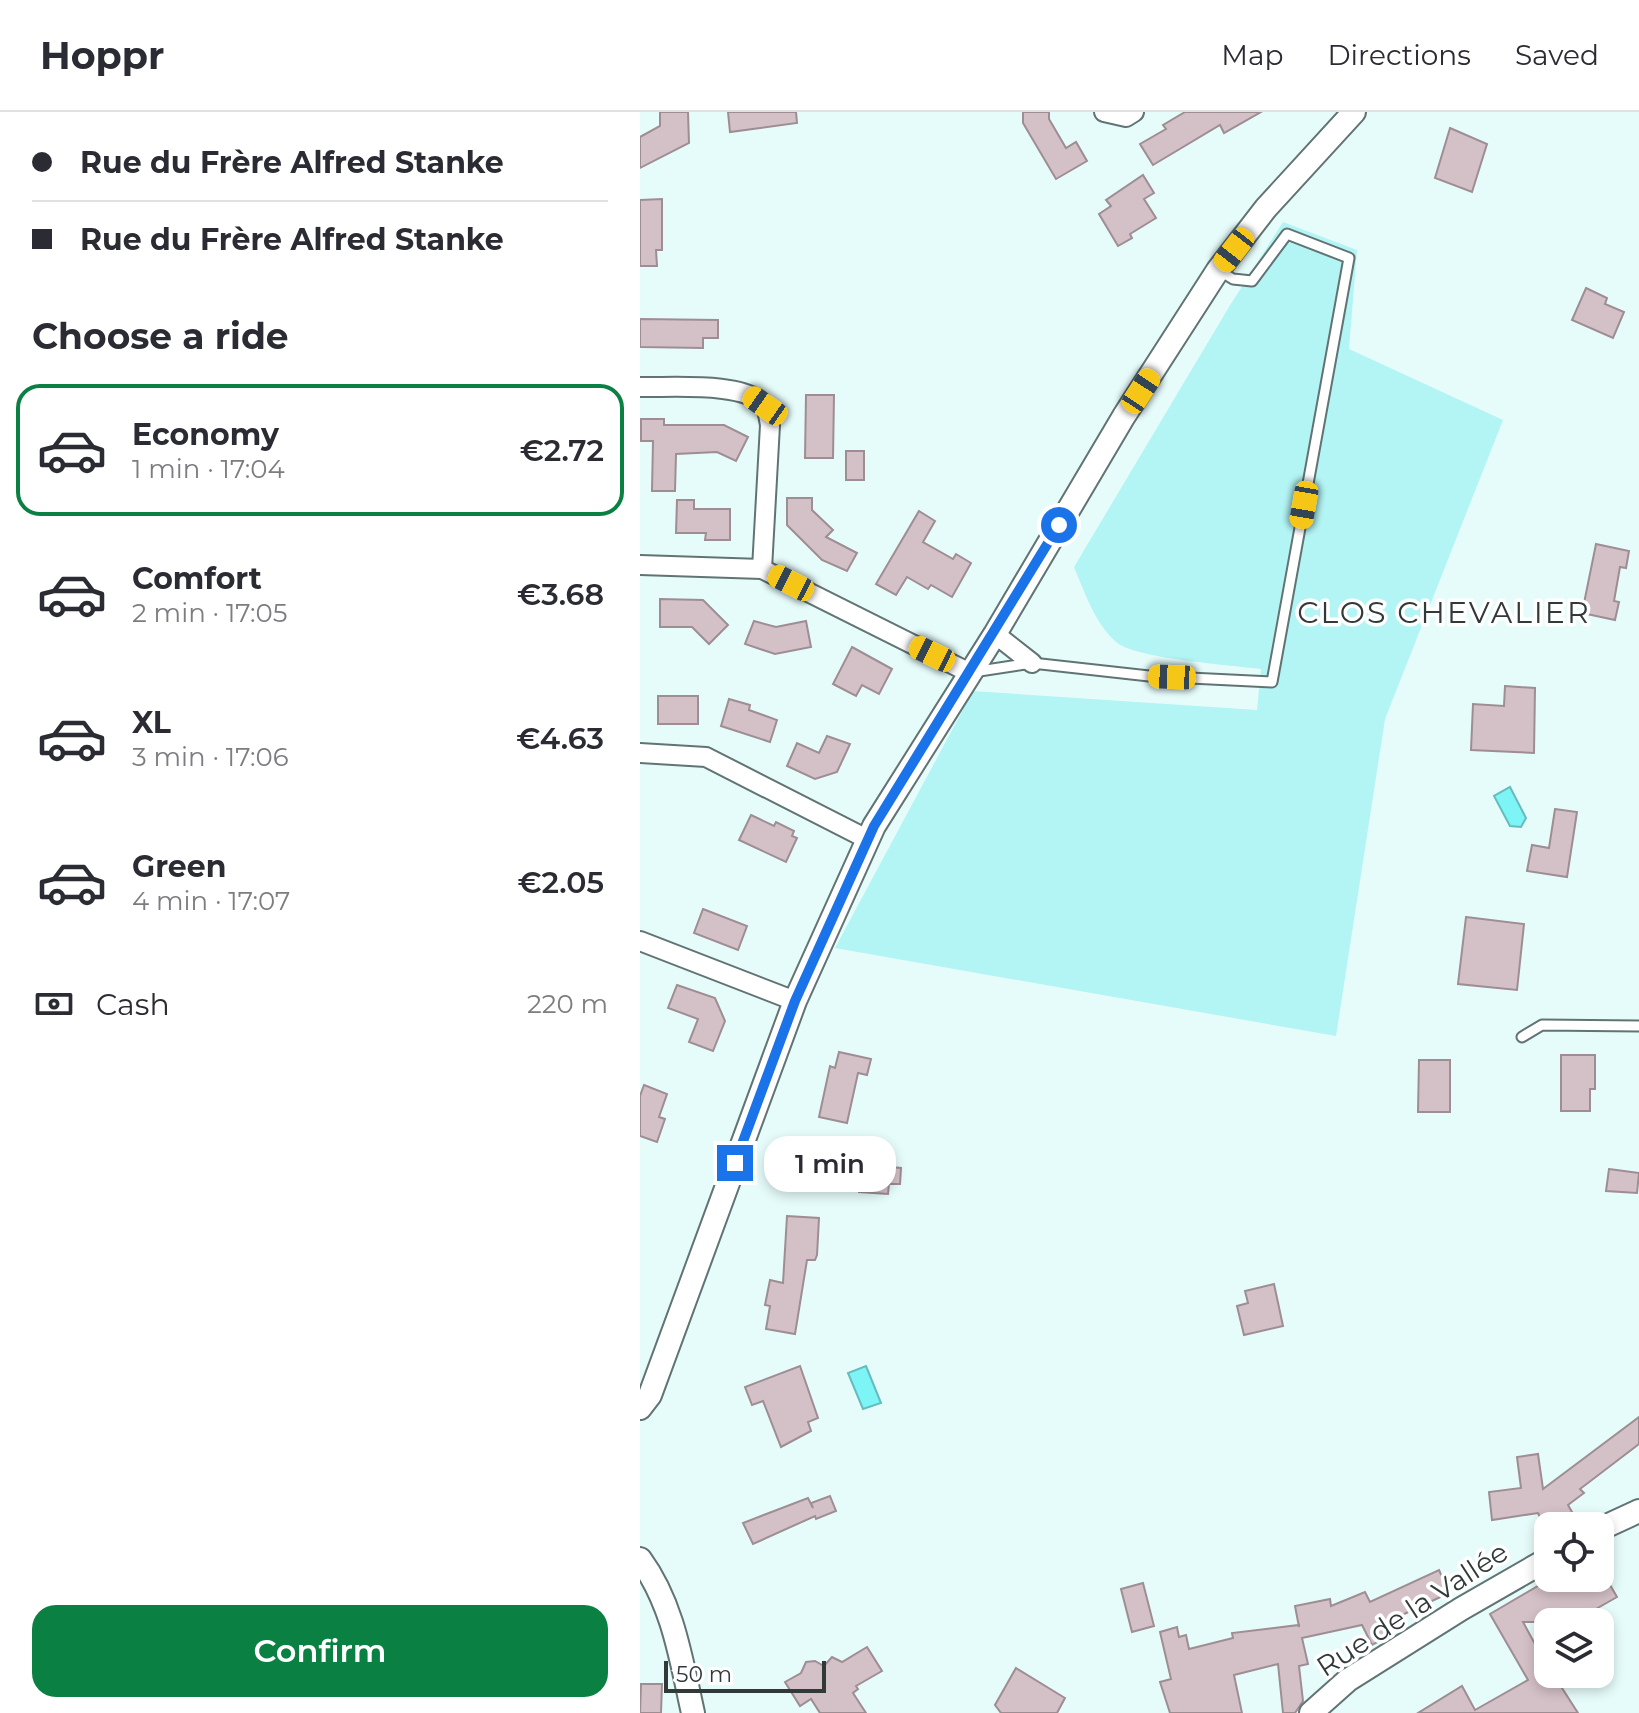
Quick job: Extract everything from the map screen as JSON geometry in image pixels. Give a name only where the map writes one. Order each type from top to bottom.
[{"type":"street","points":[[1104,112],[1126,117],[1134,112]]},
{"type":"street","points":[[640,1408],[650,1395],[795,1001],[867,839],[995,634],[1124,416],[1218,270],[1266,208],[1354,112]]},
{"type":"street","points":[[640,387],[730,389],[748,394],[765,406],[770,425],[762,569]]},
{"type":"street","points":[[640,565],[762,569],[970,673]]},
{"type":"street","points":[[995,634],[1032,663]]},
{"type":"street","points":[[640,753],[706,757],[867,839]]},
{"type":"street","points":[[640,941],[795,1001]]},
{"type":"street","points":[[1614,1523],[1639,1511]]},
{"type":"street","points":[[640,1559],[663,1595],[693,1713]]},
{"type":"street","name":"Rue de la Vallée","points":[[1311,1713],[1348,1680],[1534,1567]]},
{"type":"lane","points":[[970,673],[1032,663],[1149,676],[1272,682],[1349,258],[1287,234],[1252,281],[1233,279],[1218,270]]},
{"type":"lane","points":[[1522,1037],[1542,1025],[1639,1026]]},
{"type":"shaded area","points":[[1283,222],[1357,250],[1349,349],[1503,420],[1385,719],[1336,1036],[835,948],[973,691],[1257,710],[1261,669],[1163,657],[1116,642],[1091,607],[1074,567]]},
{"type":"shaded area","points":[[1510,787],[1526,818],[1521,827],[1510,826],[1494,796]]},
{"type":"shaded area","points":[[866,1366],[881,1403],[863,1409],[848,1373]]},
{"type":"building","points":[[660,112],[688,112],[689,143],[640,168],[640,137],[660,126]]},
{"type":"building","points":[[728,112],[796,112],[797,123],[730,132]]},
{"type":"building","points":[[1023,112],[1049,112],[1049,119],[1066,148],[1076,142],[1087,161],[1056,179],[1023,123]]},
{"type":"building","points":[[1185,112],[1261,112],[1224,133],[1220,125],[1153,165],[1140,144],[1166,129],[1163,125]]},
{"type":"building","points":[[1450,128],[1487,144],[1472,192],[1435,178]]},
{"type":"building","points":[[1143,175],[1154,193],[1144,199],[1156,218],[1130,234],[1132,238],[1118,246],[1099,214],[1111,206],[1106,200]]},
{"type":"building","points":[[662,199],[662,250],[656,250],[657,266],[640,266],[640,200]]},
{"type":"building","points":[[1586,288],[1607,298],[1605,304],[1624,312],[1613,338],[1572,320]]},
{"type":"building","points":[[640,319],[718,320],[718,338],[703,338],[703,348],[640,347]]},
{"type":"building","points":[[806,395],[834,395],[833,458],[805,458]]},
{"type":"building","points":[[641,419],[664,419],[664,425],[724,425],[748,437],[736,461],[717,452],[676,454],[675,491],[652,491],[653,441],[641,441]]},
{"type":"building","points":[[846,451],[864,451],[864,480],[846,480]]},
{"type":"building","points":[[787,498],[812,498],[812,510],[833,530],[826,537],[857,553],[847,571],[822,560],[787,525]]},
{"type":"building","points":[[677,500],[694,500],[694,509],[730,509],[730,540],[705,540],[706,533],[676,533]]},
{"type":"building","points":[[919,511],[935,521],[923,542],[953,559],[956,554],[971,563],[952,597],[931,585],[928,589],[907,577],[896,595],[876,584]]},
{"type":"building","points":[[1596,544],[1629,551],[1626,568],[1620,567],[1614,601],[1619,602],[1615,620],[1582,613]]},
{"type":"building","points":[[660,599],[703,600],[728,625],[709,644],[692,627],[660,627]]},
{"type":"building","points":[[754,621],[776,627],[806,621],[811,647],[775,654],[745,644]]},
{"type":"building","points":[[852,647],[892,669],[879,694],[862,685],[856,696],[833,684]]},
{"type":"building","points":[[1505,686],[1535,688],[1534,753],[1471,750],[1473,704],[1504,706]]},
{"type":"building","points":[[658,696],[698,696],[698,724],[658,724]]},
{"type":"building","points":[[729,699],[750,705],[749,710],[777,720],[770,742],[721,726]]},
{"type":"building","points":[[827,736],[850,744],[837,772],[815,779],[787,766],[797,743],[819,753]]},
{"type":"building","points":[[1555,809],[1577,812],[1567,877],[1527,871],[1532,845],[1549,848]]},
{"type":"building","points":[[751,815],[794,831],[792,836],[797,838],[786,862],[739,840]]},
{"type":"building","points":[[703,909],[747,926],[738,950],[694,933]]},
{"type":"building","points":[[1466,917],[1524,924],[1517,990],[1458,984]]},
{"type":"building","points":[[677,985],[715,998],[725,1021],[713,1051],[689,1042],[698,1019],[668,1008]]},
{"type":"building","points":[[839,1052],[871,1059],[867,1075],[858,1073],[847,1123],[819,1117],[830,1066],[835,1068]]},
{"type":"building","points":[[1561,1055],[1595,1055],[1595,1089],[1590,1089],[1590,1111],[1561,1111]]},
{"type":"building","points":[[1419,1060],[1450,1060],[1450,1112],[1418,1112]]},
{"type":"building","points":[[644,1085],[667,1094],[659,1117],[665,1119],[657,1142],[640,1136],[640,1096]]},
{"type":"building","points":[[862,1151],[891,1153],[890,1167],[901,1168],[900,1184],[889,1184],[888,1194],[859,1192]]},
{"type":"building","points":[[1609,1169],[1639,1173],[1637,1193],[1606,1191]]},
{"type":"building","points":[[787,1216],[819,1218],[817,1255],[815,1260],[807,1260],[795,1334],[766,1329],[770,1306],[765,1305],[770,1280],[783,1283]]},
{"type":"building","points":[[1274,1284],[1283,1326],[1244,1335],[1237,1306],[1248,1303],[1245,1291]]},
{"type":"building","points":[[800,1366],[818,1418],[808,1422],[811,1431],[781,1447],[763,1401],[752,1405],[745,1387]]},
{"type":"building","points":[[1639,1417],[1639,1444],[1580,1489],[1584,1493],[1568,1505],[1572,1512],[1534,1512],[1492,1520],[1489,1492],[1521,1488],[1517,1457],[1538,1454],[1543,1489]]},
{"type":"building","points":[[830,1496],[836,1511],[816,1519],[815,1516],[753,1544],[743,1523],[808,1498],[813,1508],[811,1503]]},
{"type":"building","points":[[1439,1570],[1449,1593],[1385,1623],[1391,1635],[1372,1645],[1362,1625],[1302,1638],[1308,1664],[1299,1666],[1303,1701],[1295,1713],[1283,1713],[1278,1664],[1234,1675],[1242,1713],[1170,1713],[1160,1682],[1171,1679],[1160,1632],[1177,1627],[1179,1637],[1186,1635],[1189,1649],[1233,1638],[1232,1633],[1299,1625],[1295,1606],[1330,1599],[1331,1606],[1365,1592],[1370,1602]]},
{"type":"building","points":[[1143,1583],[1154,1626],[1132,1632],[1121,1589]]},
{"type":"building","points":[[1534,1588],[1534,1592],[1614,1592],[1617,1597],[1598,1608],[1534,1608],[1534,1622],[1523,1622],[1534,1642],[1534,1688],[1562,1688],[1578,1713],[1418,1713],[1462,1686],[1475,1710],[1528,1680],[1490,1614]]},
{"type":"building","points":[[867,1647],[882,1671],[856,1686],[858,1689],[853,1693],[866,1713],[820,1713],[811,1699],[800,1706],[785,1682],[801,1673],[806,1662],[815,1661],[824,1666],[832,1657],[842,1662]]},
{"type":"building","points":[[1016,1668],[1065,1698],[1057,1713],[1001,1713],[995,1705]]},
{"type":"building","points":[[641,1684],[662,1684],[661,1713],[640,1713]]},
{"type":"district","name":"CLOS CHEVALIER","points":[[1444,613]]},
{"type":"route","points":[[735,1163],[795,1001],[867,839],[1059,525]]}]
